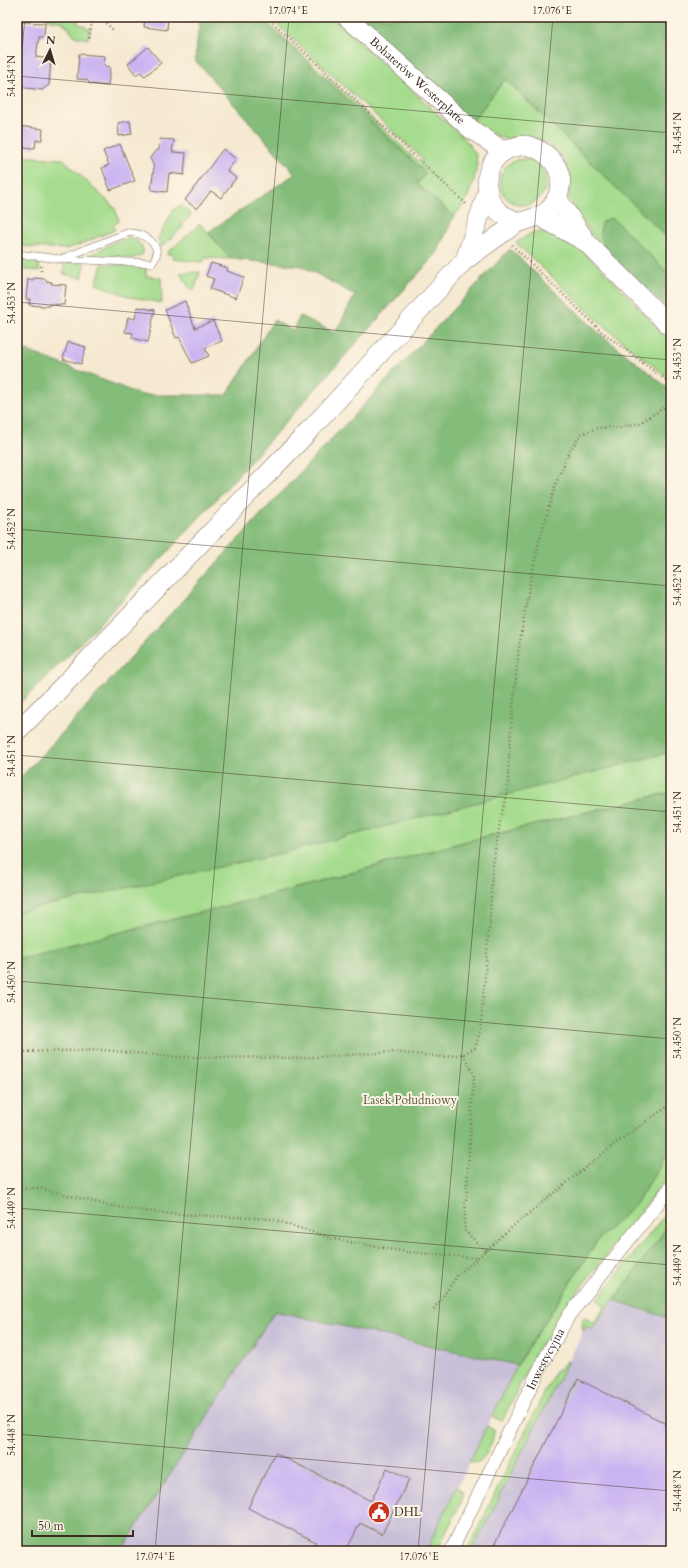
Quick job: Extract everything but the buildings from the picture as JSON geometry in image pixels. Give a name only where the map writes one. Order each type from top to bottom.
[{"type":"main road","name":"Bohaterów Westerplatte","points":[[347,17],[471,129],[498,157]]},
{"type":"main road","points":[[17,732],[310,430],[465,260],[518,222],[539,216],[550,209],[557,198],[560,186],[559,174],[555,163],[547,154],[537,148],[526,145],[514,146],[498,157],[486,180],[487,193],[465,260]]},
{"type":"main road","points":[[487,193],[493,204],[504,215],[518,222]]},
{"type":"main road","points":[[557,198],[587,243],[671,327]]},
{"type":"main road","points":[[539,216],[587,243]]},
{"type":"street","name":"Inwestycyjna","points":[[451,1551],[542,1364],[566,1320],[671,1186]]},
{"type":"lane","points":[[17,254],[61,259],[152,263],[157,256],[156,248],[152,241],[146,236],[133,232],[61,259]]},
{"type":"path","points":[[89,38],[92,17]]},
{"type":"path","points":[[101,17],[114,31]]},
{"type":"path","points":[[17,1052],[102,1050],[177,1057],[294,1058],[392,1052],[445,1056],[463,1054],[475,1048],[480,1031],[490,920],[492,870],[500,822],[507,794],[511,729],[519,647],[537,550],[556,483],[569,452],[581,434],[597,428],[620,427],[640,423],[671,403]]},
{"type":"path","points":[[463,1054],[474,1074],[464,1230],[486,1251]]},
{"type":"path","points":[[434,1309],[457,1276],[518,1222],[616,1143],[671,1104]]},
{"type":"path","points":[[17,1189],[39,1188],[111,1206],[160,1213],[271,1219],[334,1239],[407,1252],[478,1258]]},
{"type":"shaded area","points":[[614,1300],[671,1319],[671,1551],[472,1551],[586,1326],[592,1329]]},
{"type":"shaded area","points":[[275,1311],[517,1365],[426,1551],[119,1551]]},
{"type":"green space","points":[[46,17],[79,17],[77,23],[90,29],[88,39],[75,36],[63,22],[46,19]]},
{"type":"green space","points":[[200,17],[259,17],[426,173],[417,184],[454,216],[437,253],[179,540],[72,652],[17,706],[17,347],[142,395],[227,395],[274,320],[293,331],[300,316],[335,333],[355,295],[302,266],[231,259],[208,232],[295,174],[195,60]]},
{"type":"green space","points":[[259,17],[262,17],[420,163],[423,159],[269,17],[332,17],[467,141],[476,155],[477,165],[474,180],[465,203],[454,216],[417,184],[426,173]]},
{"type":"green space","points":[[355,17],[671,17],[671,241],[505,79],[472,122]]},
{"type":"green space","points":[[505,79],[671,241],[671,276],[615,220],[607,251],[591,234],[568,197],[568,174],[565,164],[554,148],[535,138],[518,136],[505,139],[472,122]]},
{"type":"green space","points":[[17,156],[63,159],[115,208],[119,221],[113,226],[115,230],[65,249],[17,246]]},
{"type":"green space","points":[[528,159],[540,165],[545,173],[545,191],[540,199],[532,204],[518,205],[506,199],[501,191],[500,177],[506,165],[514,160]]},
{"type":"green space","points":[[182,205],[191,215],[182,224],[184,226],[161,247],[158,238],[174,209]]},
{"type":"green space","points":[[608,218],[615,220],[671,276],[671,312],[607,251],[600,236],[601,223]]},
{"type":"green space","points":[[200,224],[231,259],[205,258],[203,262],[172,259],[173,254],[166,254]]},
{"type":"green space","points":[[533,232],[545,232],[563,237],[581,249],[611,278],[671,342],[671,380],[605,327],[516,243]]},
{"type":"green space","points":[[128,238],[141,245],[143,254],[138,257],[124,259],[88,256],[115,242]]},
{"type":"green space","points":[[510,249],[599,333],[671,390],[671,752],[291,851],[17,912],[17,781],[264,511]]},
{"type":"green space","points":[[40,259],[39,271],[18,269],[19,260]]},
{"type":"green space","points":[[65,262],[85,263],[82,278],[63,274]]},
{"type":"green space","points":[[102,264],[146,267],[146,276],[161,278],[162,303],[130,297],[96,284]]},
{"type":"green space","points":[[200,272],[195,288],[191,291],[180,273]]},
{"type":"green space","points":[[671,752],[671,792],[463,842],[275,894],[17,958],[17,910]]},
{"type":"green space","name":"Lasek Południowy","points":[[671,792],[671,1148],[636,1204],[597,1241],[517,1365],[275,1311],[121,1551],[17,1551],[17,958],[275,894],[463,842]]},
{"type":"green space","points":[[671,1148],[671,1173],[578,1291],[543,1344],[540,1344],[504,1417],[501,1420],[492,1417],[517,1365],[597,1241],[636,1204]]},
{"type":"green space","points":[[671,1207],[671,1223],[592,1329],[586,1326],[583,1332],[582,1323],[584,1317],[594,1323],[605,1306],[597,1300]]},
{"type":"green space","points":[[671,1222],[671,1319],[614,1300]]},
{"type":"green space","points":[[567,1361],[472,1551],[467,1551],[554,1373]]},
{"type":"green space","points":[[487,1426],[494,1430],[490,1446],[480,1461],[469,1463]]},
{"type":"green space","points":[[457,1486],[462,1491],[463,1498],[437,1551],[426,1551]]},
{"type":"place","name":"DHL","points":[[379,1512]]}]
